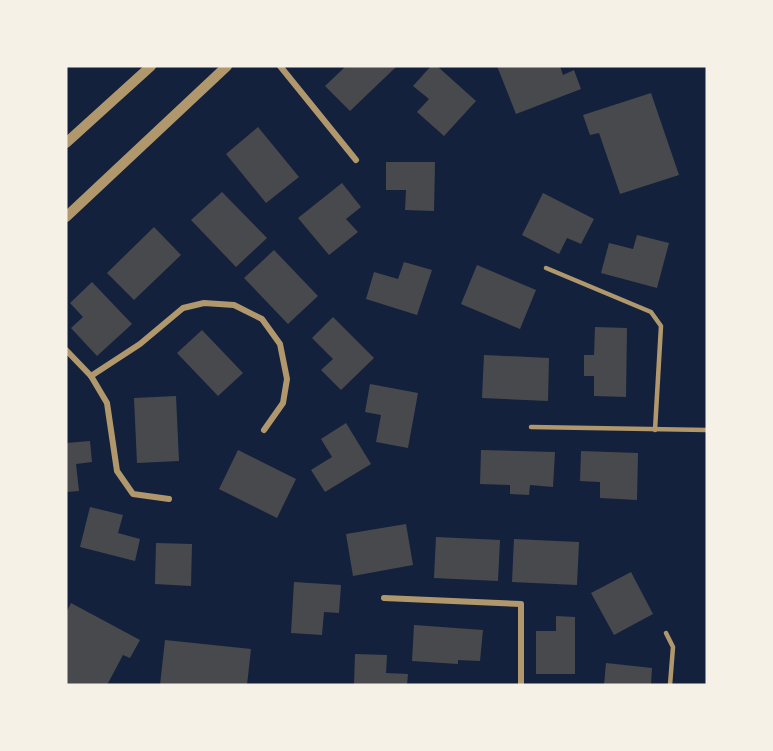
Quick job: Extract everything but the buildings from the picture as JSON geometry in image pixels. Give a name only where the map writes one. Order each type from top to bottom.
[{"type":"street","points":[[66,143],[151,66]]},
{"type":"street","points":[[66,217],[227,66]]},
{"type":"street","points":[[280,66],[356,160]]},
{"type":"street","points":[[91,376],[140,344],[183,308],[204,303],[234,305],[262,319],[280,344],[287,379],[283,403],[264,430]]},
{"type":"street","points":[[66,350],[91,376],[107,403],[117,471],[133,494],[170,499]]},
{"type":"street","points":[[384,598],[521,604],[521,685]]},
{"type":"lane","points":[[546,268],[651,312],[661,326],[654,430]]},
{"type":"lane","points":[[531,427],[707,430]]},
{"type":"lane","points":[[666,633],[673,647],[670,685]]}]
